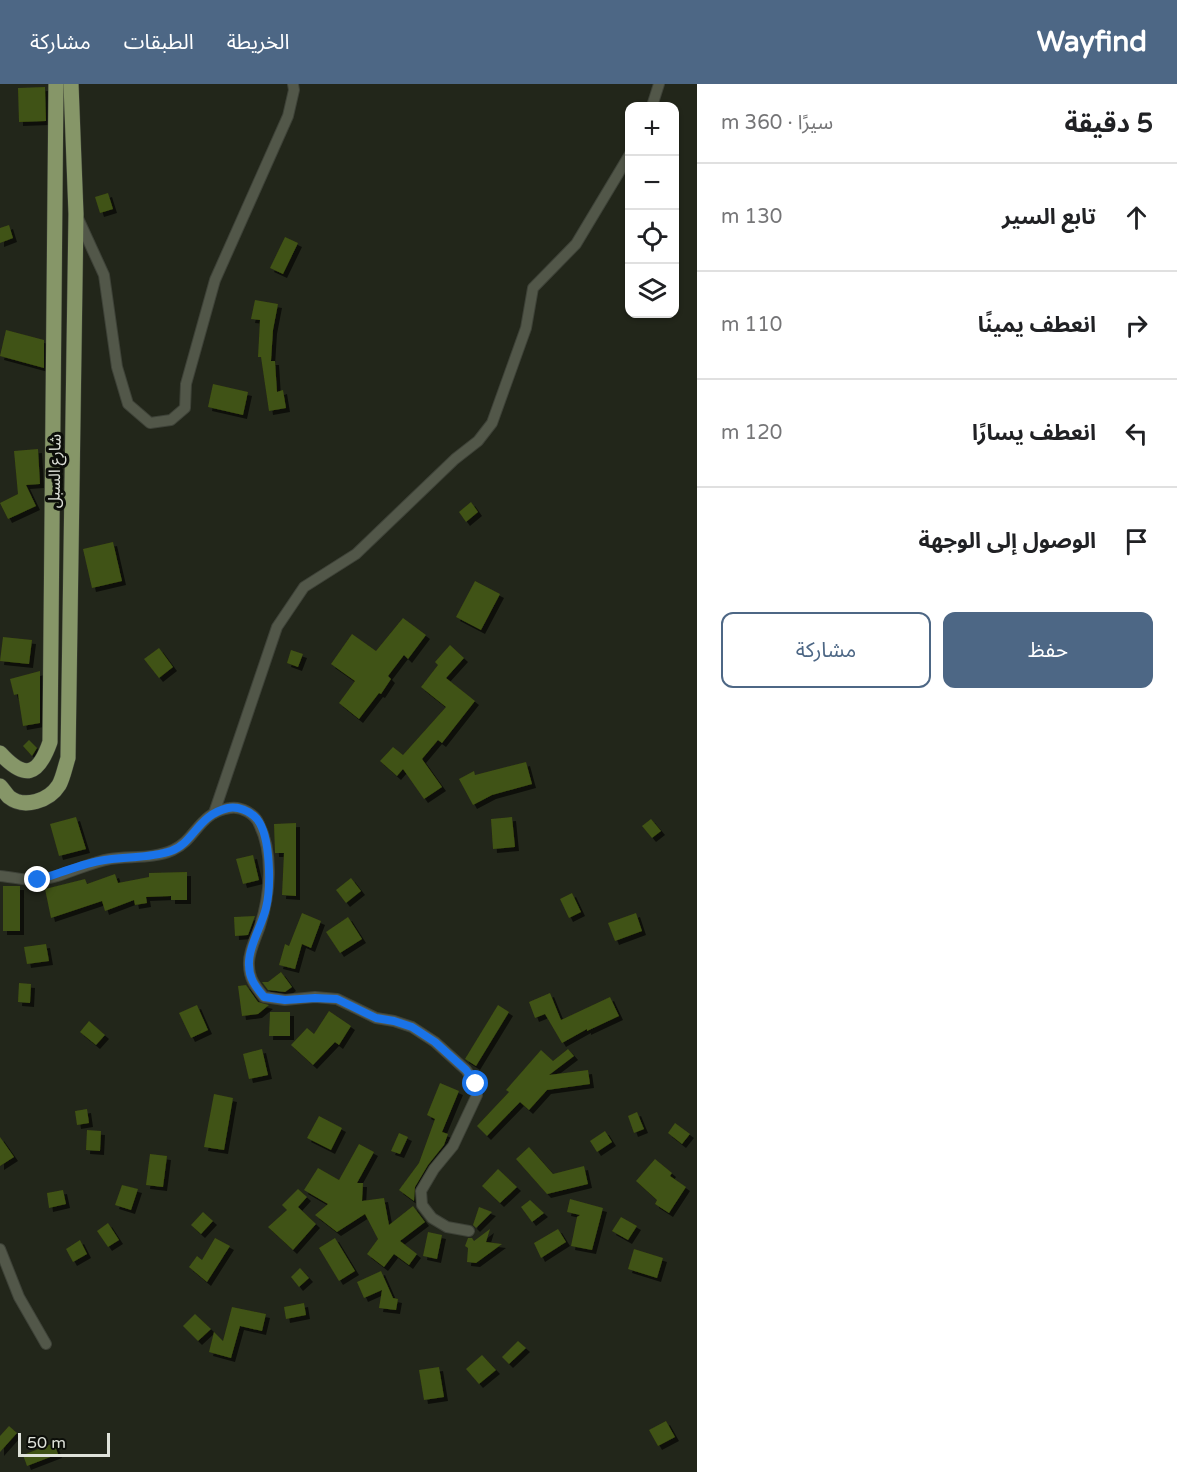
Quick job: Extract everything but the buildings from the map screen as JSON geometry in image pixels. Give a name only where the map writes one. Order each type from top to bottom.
[{"type":"main road","name":"شارع السبل","points":[[0,753],[20,769],[31,771],[38,767],[50,742],[56,84]]},
{"type":"main road","name":"شارع السبل","points":[[0,786],[10,798],[24,802],[36,802],[48,796],[59,786],[68,758],[76,214],[71,84]]},
{"type":"street","points":[[76,214],[104,275],[117,367],[128,404],[150,423],[171,420],[185,408],[186,384],[215,280],[288,116],[294,90],[292,84]]},
{"type":"street","points":[[653,102],[660,84]]},
{"type":"street","points":[[214,813],[277,627],[287,611],[304,587],[356,554],[478,441],[492,423],[526,328],[533,288],[576,244],[629,156]]},
{"type":"street","points":[[0,876],[38,880],[97,861],[152,856],[174,850],[185,842],[198,825],[214,813],[230,808],[243,809],[257,819],[264,833],[269,867],[266,907],[249,963],[252,982],[264,997],[285,1000],[337,999],[376,1018],[412,1027],[435,1042],[466,1070],[476,1084],[477,1095],[453,1146],[434,1169],[422,1191],[422,1205],[432,1218],[447,1227],[469,1231]]},
{"type":"street","points":[[0,1250],[19,1298],[46,1344]]},
{"type":"route","points":[[38,880],[97,861],[152,856],[174,850],[185,842],[198,825],[214,813],[230,808],[243,809],[257,819],[264,833],[269,867],[266,907],[249,963],[252,982],[264,997],[285,1000],[337,999],[376,1018],[412,1027],[435,1042],[466,1070],[476,1084]]}]
